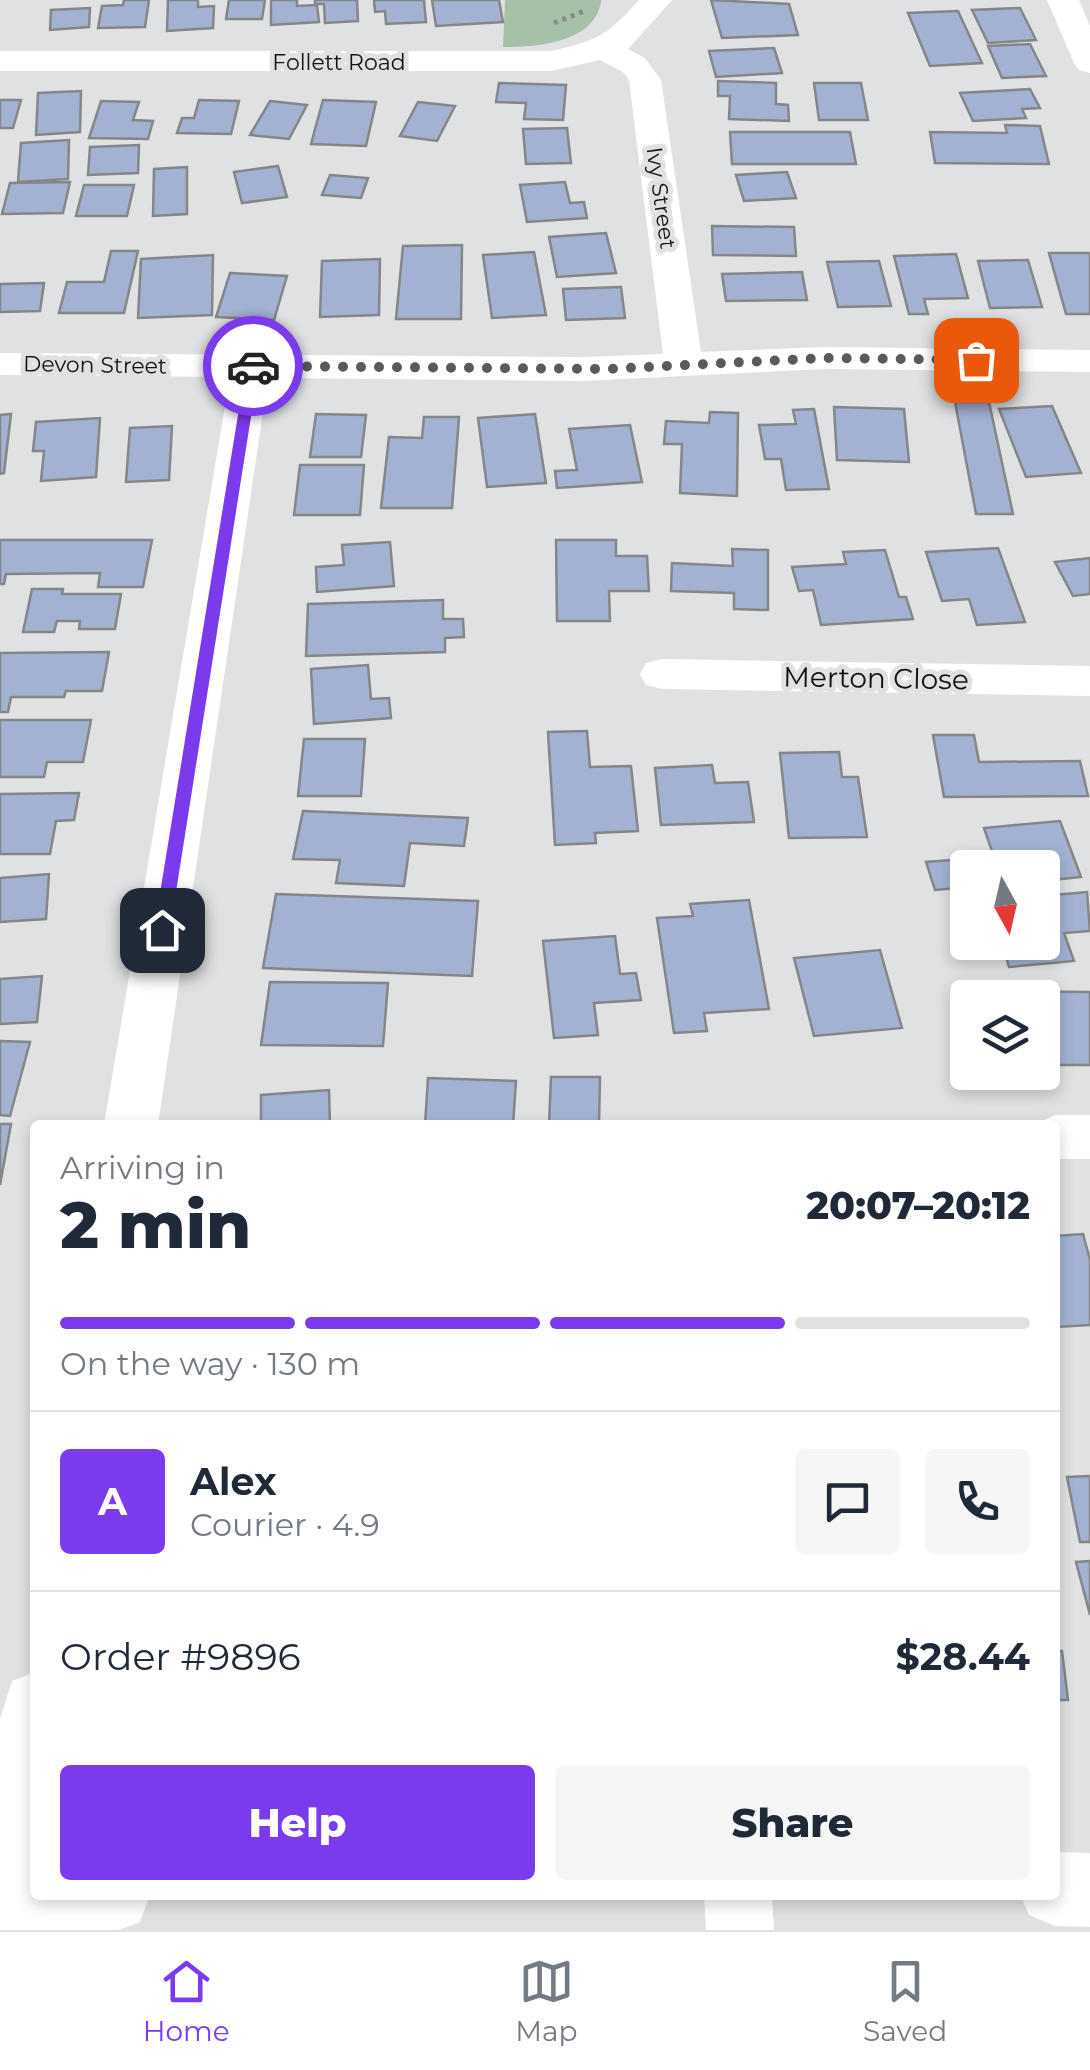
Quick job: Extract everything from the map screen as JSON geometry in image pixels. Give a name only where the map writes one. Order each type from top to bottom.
[{"type":"main road","points":[[1060,1889],[1090,1890]]},
{"type":"main road","points":[[0,1915],[85,1900]]},
{"type":"street","name":"Follett Road","points":[[0,61],[520,63],[567,59],[604,49],[621,38],[656,0]]},
{"type":"street","points":[[1063,0],[1090,64]]},
{"type":"street","name":"Ivy Street","points":[[604,49],[634,65],[645,80],[684,367]]},
{"type":"street","name":"Devon Street","points":[[0,364],[684,367],[825,358],[1090,361]]},
{"type":"street","points":[[132,1120],[251,366]]},
{"type":"street","name":"Merton Close","points":[[662,674],[1090,682]]},
{"type":"street","points":[[1060,1137],[1090,1137]]},
{"type":"street","points":[[11,1858],[30,1736]]},
{"type":"street","points":[[738,1900],[740,1930]]},
{"type":"green space","points":[[505,0],[601,2],[596,16],[576,34],[547,44],[503,47]]},
{"type":"building","points":[[124,0],[149,0],[145,27],[98,28],[102,6],[123,5]]},
{"type":"building","points":[[168,0],[198,0],[198,7],[214,6],[213,28],[167,31]]},
{"type":"building","points":[[229,0],[265,0],[262,19],[226,19]]},
{"type":"building","points":[[271,0],[297,0],[297,6],[317,5],[319,22],[271,25]]},
{"type":"building","points":[[315,0],[357,0],[358,21],[325,23],[324,4],[315,4]]},
{"type":"building","points":[[374,0],[424,0],[426,22],[386,24],[385,11],[375,12]]},
{"type":"building","points":[[432,0],[499,0],[503,22],[436,26]]},
{"type":"building","points":[[711,0],[789,4],[798,35],[722,38]]},
{"type":"building","points":[[90,8],[89,27],[50,30],[51,10]]},
{"type":"building","points":[[1020,8],[1036,40],[988,43],[972,10]]},
{"type":"building","points":[[958,11],[982,63],[930,66],[908,13]]},
{"type":"building","points":[[1030,44],[1046,76],[1002,78],[988,46]]},
{"type":"building","points":[[774,48],[782,73],[716,77],[709,51]]},
{"type":"building","points":[[718,81],[776,83],[776,104],[788,105],[789,121],[729,119],[730,96],[718,96]]},
{"type":"building","points":[[499,83],[566,85],[563,120],[524,119],[526,103],[496,102]]},
{"type":"building","points":[[814,83],[861,83],[868,120],[819,120]]},
{"type":"building","points":[[1030,89],[1040,108],[1022,109],[1026,118],[973,121],[960,93]]},
{"type":"building","points":[[81,91],[80,132],[36,135],[38,93]]},
{"type":"building","points":[[0,100],[21,100],[13,128],[0,128]]},
{"type":"building","points":[[199,100],[239,101],[231,134],[177,133],[182,118],[194,118]]},
{"type":"building","points":[[323,100],[376,102],[366,146],[311,144]]},
{"type":"building","points":[[101,101],[139,102],[133,120],[153,121],[148,139],[89,138]]},
{"type":"building","points":[[270,101],[307,105],[289,139],[250,135]]},
{"type":"building","points":[[418,102],[455,106],[437,141],[400,136]]},
{"type":"building","points":[[1005,125],[1040,126],[1049,164],[935,163],[930,132],[1007,133]]},
{"type":"building","points":[[567,128],[571,163],[526,164],[523,129]]},
{"type":"building","points":[[730,132],[850,132],[856,164],[732,164]]},
{"type":"building","points":[[69,140],[68,179],[18,182],[21,143]]},
{"type":"building","points":[[139,145],[138,173],[88,175],[90,147]]},
{"type":"building","points":[[278,166],[287,197],[242,203],[234,172]]},
{"type":"building","points":[[187,167],[187,214],[153,216],[154,169]]},
{"type":"building","points":[[787,172],[796,198],[744,201],[736,175]]},
{"type":"building","points":[[330,175],[368,178],[361,198],[322,195]]},
{"type":"building","points":[[70,182],[63,213],[2,214],[10,183]]},
{"type":"building","points":[[565,182],[570,203],[584,202],[587,218],[527,222],[520,185]]},
{"type":"building","points":[[84,185],[134,185],[127,216],[76,216]]},
{"type":"building","points":[[712,226],[794,227],[796,256],[713,255]]},
{"type":"building","points":[[606,233],[616,273],[557,277],[549,237]]},
{"type":"building","points":[[462,245],[461,319],[396,319],[403,246]]},
{"type":"building","points":[[111,251],[138,251],[124,313],[59,313],[67,282],[104,282]]},
{"type":"building","points":[[534,252],[546,315],[492,318],[483,255]]},
{"type":"building","points":[[1049,253],[1090,253],[1090,314],[1066,314]]},
{"type":"building","points":[[956,254],[968,298],[924,299],[928,314],[909,314],[894,256]]},
{"type":"building","points":[[213,255],[212,315],[138,318],[141,259]]},
{"type":"building","points":[[380,259],[379,315],[320,317],[322,261]]},
{"type":"building","points":[[1028,260],[1042,307],[990,308],[978,261]]},
{"type":"building","points":[[879,261],[891,306],[838,307],[827,262]]},
{"type":"building","points":[[802,272],[807,300],[726,301],[722,274]]},
{"type":"building","points":[[230,273],[287,276],[274,320],[216,317]]},
{"type":"building","points":[[44,283],[40,311],[0,312],[0,284]]},
{"type":"building","points":[[621,287],[625,318],[566,320],[563,289]]},
{"type":"building","points":[[955,402],[989,402],[1013,514],[976,514]]},
{"type":"building","points":[[1052,406],[1081,473],[1026,477],[999,409]]},
{"type":"building","points":[[834,407],[904,409],[909,462],[837,460]]},
{"type":"building","points":[[814,409],[829,489],[786,490],[781,459],[765,459],[759,425],[796,424],[793,410]]},
{"type":"building","points":[[710,412],[738,413],[737,496],[680,493],[682,444],[664,444],[666,421],[709,423]]},
{"type":"building","points":[[11,414],[4,473],[0,474],[0,415]]},
{"type":"building","points":[[316,414],[366,415],[361,457],[310,457]]},
{"type":"building","points":[[535,414],[546,483],[487,487],[478,418]]},
{"type":"building","points":[[424,417],[459,417],[452,508],[381,508],[389,437],[422,438]]},
{"type":"building","points":[[100,418],[96,477],[41,481],[44,451],[33,451],[36,422]]},
{"type":"building","points":[[630,425],[642,482],[557,488],[555,471],[577,470],[569,429]]},
{"type":"building","points":[[172,426],[169,480],[126,482],[130,428]]},
{"type":"building","points":[[300,465],[364,465],[360,515],[294,515]]},
{"type":"building","points":[[0,540],[152,540],[143,587],[98,587],[100,573],[6,574],[4,584],[0,584]]},
{"type":"building","points":[[556,540],[616,540],[616,556],[647,556],[649,591],[609,591],[610,621],[557,621]]},
{"type":"building","points":[[390,542],[394,586],[317,592],[316,567],[344,565],[342,545]]},
{"type":"building","points":[[998,548],[1025,622],[977,625],[969,599],[942,601],[926,552]]},
{"type":"building","points":[[732,549],[768,550],[768,610],[734,609],[734,593],[671,591],[672,563],[733,566]]},
{"type":"building","points":[[885,550],[899,597],[906,597],[913,619],[821,625],[813,590],[799,591],[792,567],[846,564],[843,552]]},
{"type":"building","points":[[1090,558],[1090,594],[1073,596],[1055,562]]},
{"type":"building","points":[[32,589],[63,589],[62,594],[121,594],[115,629],[79,629],[80,621],[57,621],[54,632],[23,632]]},
{"type":"building","points":[[443,600],[443,619],[463,619],[464,637],[445,638],[445,652],[306,656],[308,604]]},
{"type":"building","points":[[109,652],[102,691],[66,691],[64,697],[11,697],[8,712],[0,712],[0,653]]},
{"type":"building","points":[[368,665],[371,699],[389,698],[391,718],[314,724],[311,669]]},
{"type":"building","points":[[0,720],[91,720],[83,762],[47,762],[44,777],[0,777]]},
{"type":"building","points":[[587,731],[590,767],[631,766],[638,831],[595,833],[596,843],[555,845],[548,732]]},
{"type":"building","points":[[933,735],[974,735],[979,762],[1080,761],[1088,796],[944,797]]},
{"type":"building","points":[[304,739],[365,739],[361,796],[298,796]]},
{"type":"building","points":[[839,752],[842,777],[858,777],[867,837],[789,838],[780,753]]},
{"type":"building","points":[[712,765],[715,783],[748,782],[754,822],[661,825],[655,768]]},
{"type":"building","points":[[79,793],[74,820],[56,821],[50,854],[0,854],[0,794]]},
{"type":"building","points":[[303,811],[468,818],[464,846],[410,843],[404,886],[336,883],[340,860],[293,859]]},
{"type":"building","points":[[1060,821],[1081,877],[1060,879],[1060,850],[992,850],[984,828]]},
{"type":"building","points":[[950,860],[950,889],[935,890],[926,862]]},
{"type":"building","points":[[49,874],[46,919],[0,922],[0,878]]},
{"type":"building","points":[[1087,892],[1090,931],[1064,933],[1074,961],[1009,967],[1007,960],[1060,960],[1060,894]]},
{"type":"building","points":[[276,894],[478,901],[472,976],[263,968]]},
{"type":"building","points":[[749,900],[769,1009],[704,1013],[707,1031],[674,1033],[657,918],[693,916],[690,904]]},
{"type":"building","points":[[615,936],[620,974],[636,973],[641,1000],[594,1003],[598,1035],[554,1038],[543,941]]},
{"type":"building","points":[[880,950],[902,1028],[814,1036],[794,958]]},
{"type":"building","points":[[42,976],[37,1022],[0,1024],[0,979]]},
{"type":"building","points":[[270,982],[388,983],[383,1046],[261,1045]]},
{"type":"building","points":[[1060,992],[1090,992],[1090,1065],[1060,1065]]},
{"type":"building","points":[[0,1041],[30,1042],[10,1116],[0,1115]]},
{"type":"building","points":[[551,1077],[600,1077],[599,1120],[549,1120]]},
{"type":"building","points":[[428,1078],[516,1081],[513,1120],[425,1120]]},
{"type":"building","points":[[329,1090],[330,1120],[261,1120],[261,1095]]},
{"type":"building","points":[[0,1124],[11,1124],[0,1185]]},
{"type":"building","points":[[1083,1234],[1090,1260],[1090,1325],[1060,1327],[1060,1236]]},
{"type":"building","points":[[1090,1476],[1090,1542],[1080,1542],[1067,1477]]},
{"type":"building","points":[[1090,1561],[1090,1615],[1076,1562]]},
{"type":"building","points":[[1060,1651],[1062,1651],[1068,1700],[1060,1700]]},
{"type":"way so far","points":[[253,366],[608,369],[825,358],[976,360]]},
{"type":"route","points":[[162,930],[253,366]]}]
